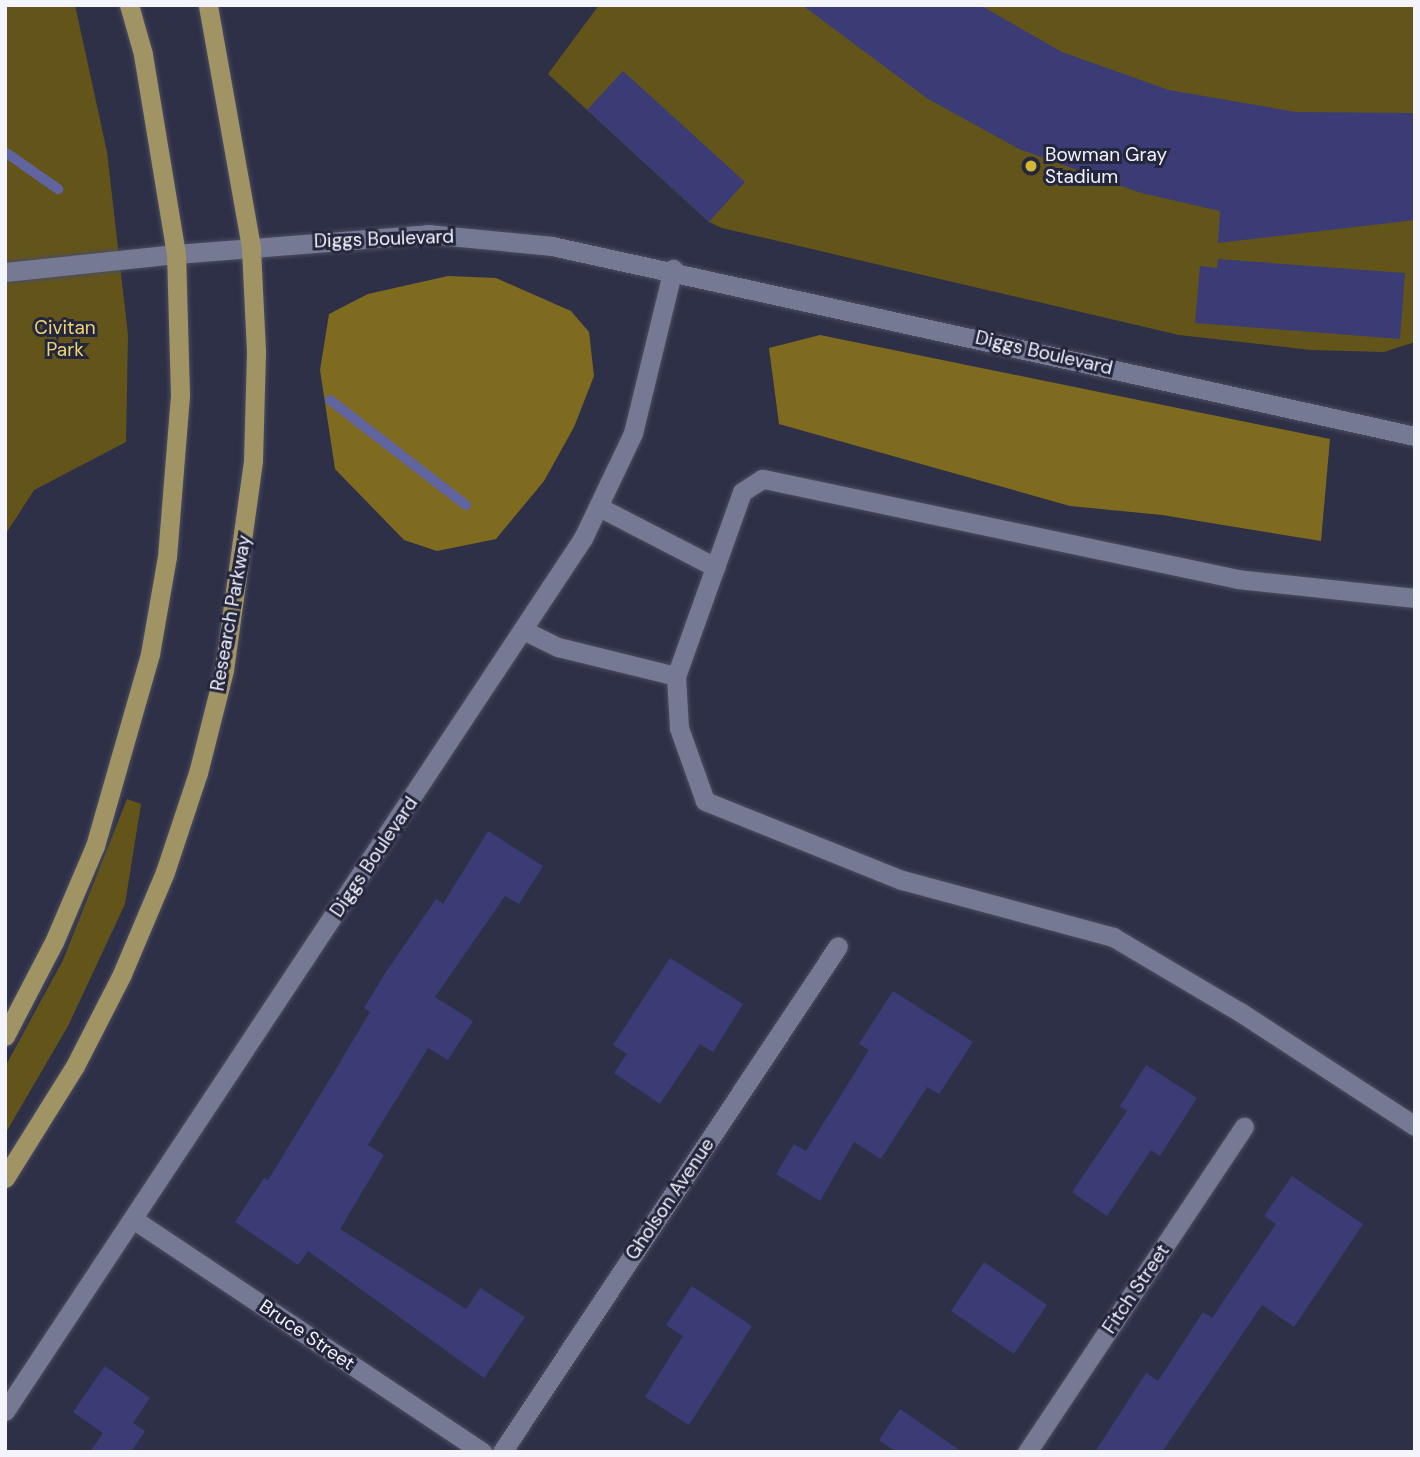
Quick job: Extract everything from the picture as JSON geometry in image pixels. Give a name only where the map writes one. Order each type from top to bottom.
[{"type":"main road","points":[[5,1036],[54,942],[95,846],[150,654],[178,455],[176,254],[143,54],[130,5]]},
{"type":"main road","name":"Research Parkway","points":[[5,1178],[75,1066],[122,974],[165,872],[198,774],[224,670],[253,460],[256,351],[251,247],[208,5]]},
{"type":"street","name":"Diggs Boulevard","points":[[5,272],[251,247],[428,234],[552,246],[673,269],[1415,436]]},
{"type":"street","name":"Diggs Boulevard","points":[[5,1411],[525,631],[599,507],[647,391],[673,269]]},
{"type":"street","points":[[1415,598],[1238,579],[762,479],[742,492],[676,676],[679,728],[705,801],[902,880],[1113,937],[1240,1012],[1415,1126]]},
{"type":"street","points":[[599,507],[715,567]]},
{"type":"street","points":[[525,631],[558,647],[676,676]]},
{"type":"street","name":"Gholson Avenue","points":[[502,1452],[838,946]]},
{"type":"street","name":"Fitch Street","points":[[1027,1452],[1244,1127]]},
{"type":"street","name":"Bruce Street","points":[[133,1219],[482,1452]]},
{"type":"green space","name":"Civitan Park","points":[[5,5],[75,5],[107,152],[128,335],[126,442],[34,490],[5,535]]},
{"type":"green space","name":"Bowman Gray Stadium","points":[[599,5],[1415,5],[1415,342],[1384,352],[1311,350],[1179,335],[722,228],[709,222],[548,74]]},
{"type":"green space","points":[[127,799],[141,804],[125,904],[68,1026],[5,1134],[5,1067],[63,960]]},
{"type":"shaded area","points":[[448,276],[496,278],[571,311],[589,332],[594,376],[574,427],[544,481],[496,539],[437,551],[404,540],[335,469],[320,370],[329,314],[368,294]]},
{"type":"shaded area","points":[[820,335],[1330,439],[1321,541],[1162,515],[1070,506],[779,424],[769,348]]},
{"type":"building","points":[[802,5],[980,5],[1062,52],[1169,90],[1296,112],[1415,113],[1415,220],[1218,243],[1220,211],[1141,193],[1019,149],[928,99]]},
{"type":"building","points":[[623,71],[745,182],[709,222],[587,110]]},
{"type":"building","points":[[1218,259],[1405,273],[1400,339],[1195,323],[1200,266],[1217,268]]},
{"type":"building","points":[[488,831],[543,866],[519,904],[505,896],[435,997],[473,1021],[448,1060],[428,1048],[368,1145],[384,1155],[340,1229],[466,1309],[480,1288],[525,1317],[484,1378],[308,1251],[298,1265],[235,1222],[264,1178],[268,1180],[330,1079],[370,1012],[364,1008],[386,972],[436,899],[443,904]]},
{"type":"building","points":[[670,958],[743,1004],[713,1052],[700,1044],[660,1104],[614,1073],[627,1054],[613,1045]]},
{"type":"building","points":[[893,991],[973,1042],[939,1094],[927,1087],[881,1159],[854,1142],[820,1201],[776,1174],[794,1144],[806,1151],[869,1050],[859,1044]]},
{"type":"building","points":[[1146,1065],[1197,1098],[1160,1156],[1151,1150],[1107,1216],[1072,1192],[1127,1111],[1120,1106]]},
{"type":"building","points":[[1292,1176],[1363,1224],[1294,1327],[1262,1305],[1162,1452],[1095,1452],[1146,1373],[1158,1381],[1203,1312],[1212,1318],[1276,1224],[1264,1216]]},
{"type":"building","points":[[984,1262],[1047,1305],[1014,1354],[951,1311]]},
{"type":"building","points":[[692,1286],[752,1326],[689,1425],[645,1397],[683,1336],[666,1325]]},
{"type":"building","points":[[105,1366],[150,1398],[133,1423],[145,1431],[131,1452],[90,1452],[103,1433],[73,1412]]},
{"type":"building","points":[[900,1409],[962,1452],[896,1452],[879,1440]]},
{"type":"waterway","points":[[5,152],[58,189]]},
{"type":"waterway","points":[[330,400],[466,505]]},
{"type":"place","name":"Bowman Gray Stadium","points":[[1031,166]]}]
